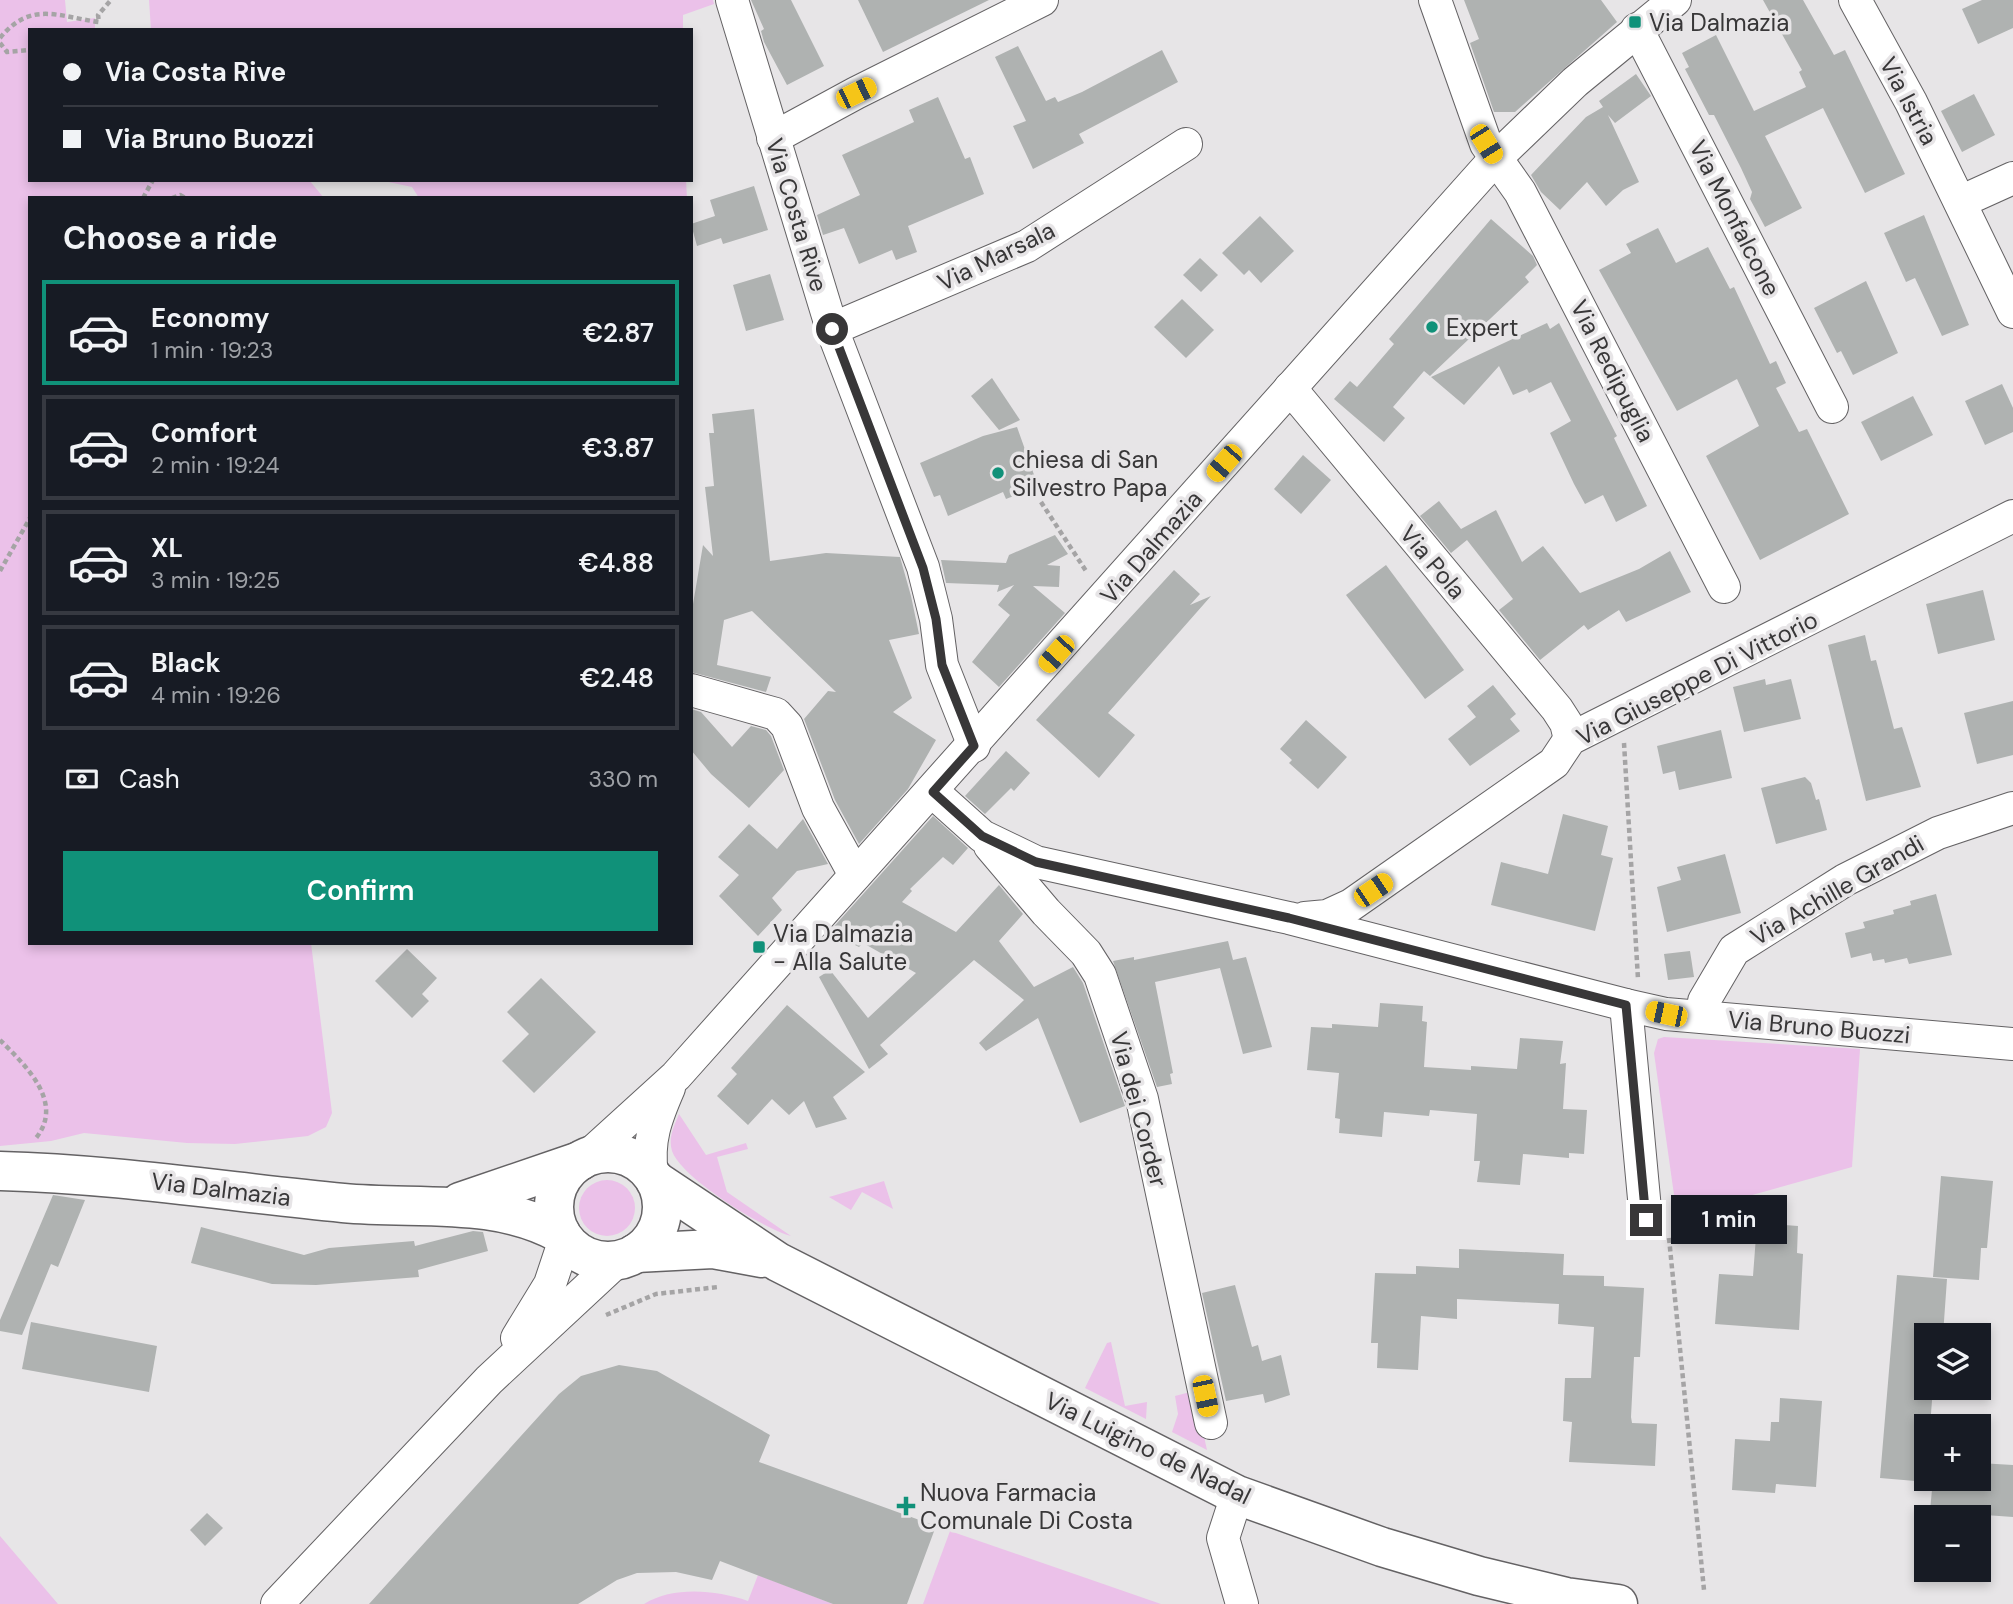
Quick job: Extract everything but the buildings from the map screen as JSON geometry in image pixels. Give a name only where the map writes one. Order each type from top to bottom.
[{"type":"main road","points":[[605,1153],[623,1155],[639,1162],[653,1177],[661,1195],[662,1212],[658,1228],[649,1242],[627,1257],[589,1258],[563,1237],[555,1218],[556,1194],[568,1171],[584,1159],[605,1153]]},
{"type":"main road","name":"Via Dalmazia","points":[[443,1208],[584,1159]]},
{"type":"main road","name":"Via Dalmazia","points":[[0,1171],[109,1175],[276,1197],[370,1206],[503,1211],[526,1217],[563,1237]]},
{"type":"main road","name":"Via Luigino de Nadal","points":[[653,1177],[778,1262],[1237,1495],[1382,1547],[1479,1576],[1566,1597],[1618,1604]]},
{"type":"main road","name":"Via Luigino de Nadal","points":[[627,1257],[713,1249],[778,1262]]},
{"type":"street","name":"Via Costa Rive","points":[[732,0],[832,329],[923,568],[936,619],[942,665],[974,746]]},
{"type":"street","points":[[773,138],[856,93],[1042,0]]},
{"type":"street","name":"Via Redipuglia","points":[[1435,0],[1486,144],[1520,192],[1724,587]]},
{"type":"street","name":"Via Dalmazia","points":[[584,1159],[671,1081],[933,792],[1495,159],[1532,122],[1637,29],[1675,0]]},
{"type":"street","name":"Via Istria","points":[[1855,0],[1911,102],[2013,312]]},
{"type":"street","name":"Via Monfalcone","points":[[1637,29],[1832,408]]},
{"type":"street","name":"Via Marsala","points":[[832,329],[1027,246],[1186,144]]},
{"type":"street","points":[[1960,202],[2013,178]]},
{"type":"street","name":"Via Pola","points":[[1290,388],[1557,709],[1566,723],[1570,739]]},
{"type":"street","name":"Via Giuseppe Di Vittorio","points":[[1289,918],[1312,918],[1339,912],[1554,763],[1570,739],[2013,516]]},
{"type":"street","points":[[693,691],[776,714],[787,726],[818,808],[855,875]]},
{"type":"street","name":"Via Bruno Buozzi","points":[[933,792],[982,836],[1018,856],[1080,872],[1406,947],[1632,994],[1703,1017],[2013,1044]]},
{"type":"street","name":"Via Achille Grandi","points":[[1703,1017],[1704,1001],[1734,950],[1844,880],[1938,833],[2013,808]]},
{"type":"street","name":"Via dei Corder","points":[[982,836],[1046,912],[1094,963],[1100,975],[1142,1099],[1211,1423]]},
{"type":"street","points":[[1071,936],[1057,909],[1057,901],[1069,878],[1080,872]]},
{"type":"street","points":[[1395,875],[1382,895],[1379,911],[1384,927],[1406,947]]},
{"type":"street","points":[[1632,994],[1657,1223]]},
{"type":"street","name":"Via Dalmazia","points":[[653,1177],[649,1151],[651,1136],[671,1081]]},
{"type":"street","points":[[489,1380],[550,1284],[563,1237]]},
{"type":"street","points":[[277,1604],[489,1380],[627,1257]]},
{"type":"street","points":[[1237,1495],[1223,1538],[1242,1604]]},
{"type":"path","points":[[28,50],[7,52],[0,40],[18,20],[46,10],[99,22],[98,15],[111,0]]},
{"type":"path","points":[[1041,502],[1082,565]]},
{"type":"path","points":[[0,571],[28,522]]},
{"type":"path","points":[[1620,714],[1632,994]]},
{"type":"path","points":[[0,1040],[28,1068],[45,1095],[45,1127],[33,1142]]},
{"type":"path","points":[[1657,1223],[1704,1590]]},
{"type":"path","points":[[598,1320],[640,1298],[692,1287],[723,1287]]},
{"type":"path","points":[[939,1520],[951,1525]]},
{"type":"shaded area","points":[[0,0],[65,0],[67,22],[95,18],[95,28],[28,28],[28,182],[311,182],[322,196],[28,196],[28,945],[311,945],[332,1113],[326,1127],[308,1136],[235,1144],[187,1143],[84,1133],[51,1141],[0,1146]]},
{"type":"shaded area","points":[[149,0],[713,0],[714,4],[683,15],[683,28],[151,28]]},
{"type":"shaded area","points":[[388,182],[686,182],[687,196],[418,196],[412,187]]},
{"type":"shaded area","points":[[1664,1037],[1860,1049],[1852,1167],[1677,1216],[1654,1053],[1658,1039]]},
{"type":"shaded area","points":[[679,1114],[706,1155],[746,1143],[748,1149],[717,1157],[727,1192],[791,1236],[762,1224],[725,1201],[706,1188],[679,1162],[672,1151],[671,1141]]},
{"type":"shaded area","points":[[601,1180],[613,1180],[623,1184],[631,1192],[635,1208],[631,1224],[623,1232],[613,1236],[601,1236],[591,1232],[583,1224],[579,1214],[579,1202],[583,1192],[591,1184]]},
{"type":"shaded area","points":[[884,1181],[893,1209],[862,1192],[851,1210],[829,1197]]},
{"type":"shaded area","points":[[1111,1342],[1125,1406],[1147,1402],[1146,1419],[1085,1388],[1107,1343]]},
{"type":"shaded area","points":[[1194,1391],[1207,1450],[1172,1432],[1178,1414],[1175,1396]]},
{"type":"shaded area","points":[[950,1531],[1161,1604],[923,1604]]},
{"type":"shaded area","points":[[0,1536],[58,1604],[0,1604]]},
{"type":"shaded area","points":[[758,1575],[833,1604],[644,1604],[668,1594],[681,1592],[709,1592],[748,1601]]},
{"type":"place","name":"Via Dalmazia","points":[[1635,22]]},
{"type":"place","name":"Expert","points":[[1432,327]]},
{"type":"place","name":"chiesa di San Silvestro Papa","points":[[998,473]]},
{"type":"place","name":"Via Dalmazia - Alla Salute","points":[[759,947]]},
{"type":"place","name":"Nuova Farmacia Comunale Di Costa","points":[[906,1506]]},
{"type":"route","points":[[832,329],[923,568],[936,619],[942,665],[958,712],[974,746],[933,792],[982,836],[1018,856],[1036,862],[1289,918],[1626,1005],[1646,1220]]}]
